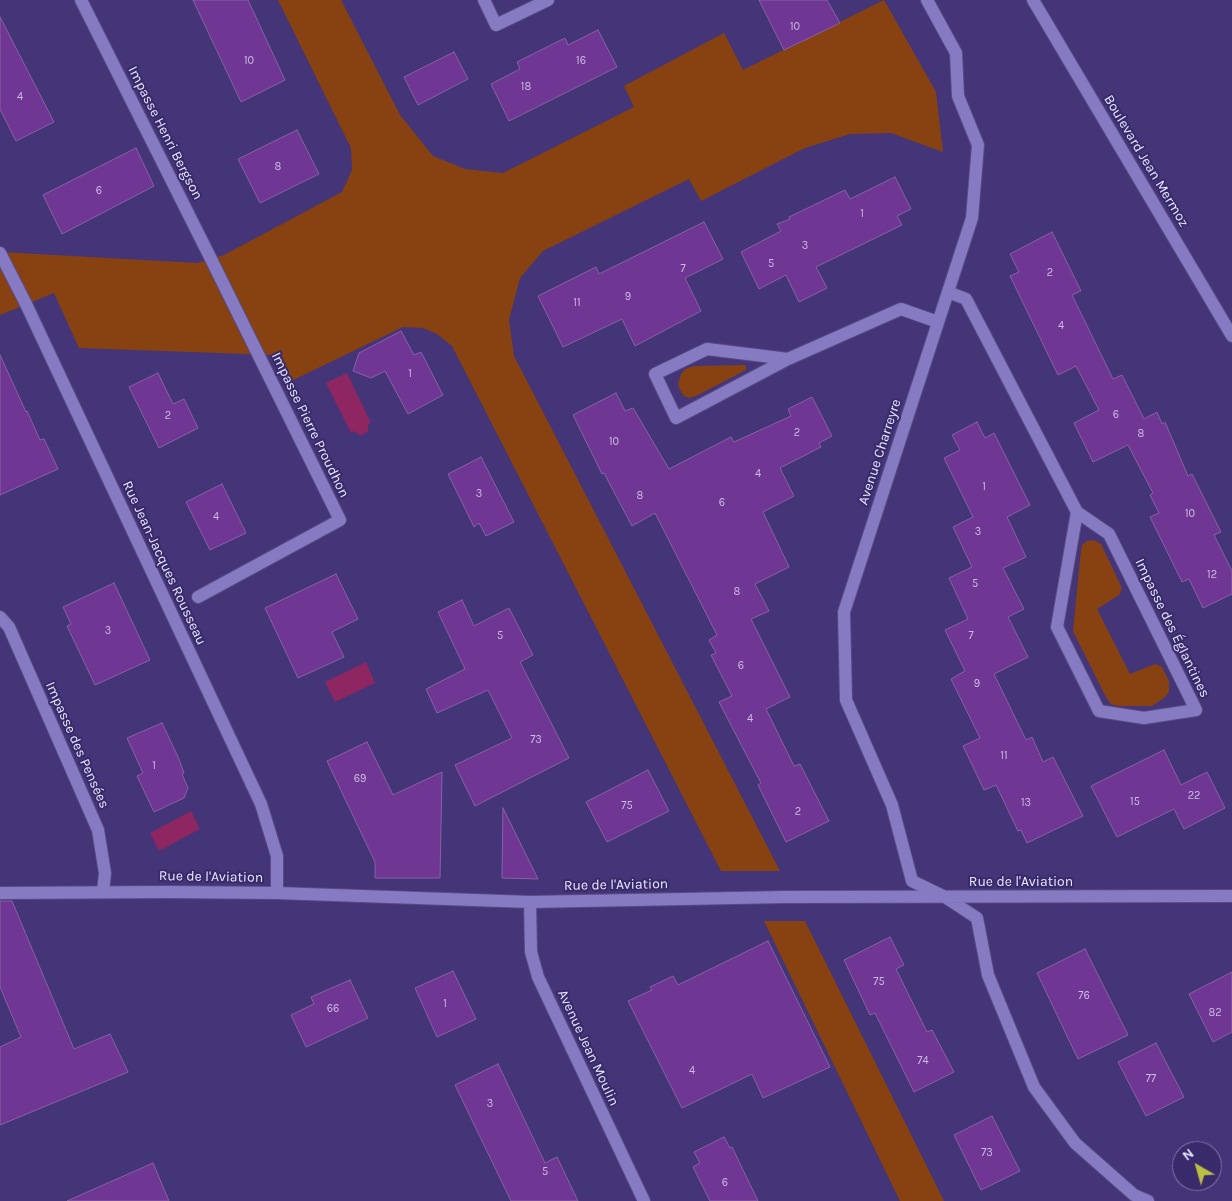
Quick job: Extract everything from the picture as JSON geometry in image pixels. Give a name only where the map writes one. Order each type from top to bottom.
[{"type":"street","name":"Impasse Henri Bergson","points":[[81,0],[222,280]]},
{"type":"street","points":[[484,0],[496,25],[548,0]]},
{"type":"street","name":"Avenue Charreyre","points":[[927,0],[956,53],[958,96],[978,144],[972,218],[844,612],[846,700],[892,805],[912,881],[945,897],[977,918],[988,975],[1034,1087],[1075,1143],[1134,1195],[1148,1201]]},
{"type":"street","name":"Boulevard Jean Mermoz","points":[[1034,0],[1232,336]]},
{"type":"street","name":"Rue Jean-Jacques Rousseau","points":[[0,253],[28,307],[261,804],[277,856],[277,893]]},
{"type":"street","name":"Impasse Pierre Proudhon","points":[[198,597],[340,520],[222,280]]},
{"type":"street","name":"Impasse des Églantines","points":[[948,292],[966,299],[1077,512],[1108,534],[1196,710],[1144,718],[1099,711],[1058,626],[1077,512]]},
{"type":"street","points":[[788,359],[707,349],[655,374],[676,418],[788,359],[901,309],[938,322]]},
{"type":"street","name":"Impasse des Pensées","points":[[0,617],[9,627],[98,830],[105,873],[103,892]]},
{"type":"street","name":"Rue de l'Aviation","points":[[0,893],[277,893],[530,902],[785,896],[1232,896]]},
{"type":"street","name":"Avenue Jean Moulin","points":[[530,902],[531,952],[538,977],[644,1201]]},
{"type":"shaded area","points":[[278,0],[341,0],[400,115],[433,156],[465,169],[503,173],[634,107],[624,86],[724,33],[743,70],[884,0],[936,92],[943,152],[891,133],[850,134],[805,148],[701,201],[689,179],[543,251],[520,278],[509,320],[514,356],[780,871],[721,871],[452,346],[437,334],[423,328],[403,327],[289,382],[275,355],[79,348],[54,293],[0,315],[0,252],[197,263],[224,255],[342,192],[352,170],[351,148]]},
{"type":"shaded area","points":[[746,365],[746,370],[689,398],[684,396],[678,384],[681,374],[685,369],[695,366]]},
{"type":"shaded area","points":[[347,373],[371,423],[368,424],[368,431],[363,435],[359,435],[354,431],[351,433],[326,383]]},
{"type":"shaded area","points":[[1094,540],[1101,544],[1122,588],[1119,595],[1097,609],[1130,674],[1155,664],[1162,667],[1169,681],[1169,692],[1152,706],[1117,706],[1111,704],[1073,631],[1082,545],[1087,541]]},
{"type":"shaded area","points":[[366,662],[375,683],[335,702],[325,682]]},
{"type":"shaded area","points":[[191,811],[200,829],[159,851],[150,833]]},
{"type":"shaded area","points":[[764,921],[805,921],[944,1201],[900,1201]]},
{"type":"building","points":[[193,0],[248,0],[285,80],[241,102]]},
{"type":"building","points":[[759,0],[827,0],[840,23],[784,50]]},
{"type":"building","points":[[0,17],[54,122],[16,141],[0,109]]},
{"type":"building","points":[[598,30],[617,67],[509,121],[491,84],[520,69],[517,62],[565,38],[568,45]]},
{"type":"building","points":[[454,52],[468,79],[418,105],[404,77]]},
{"type":"building","points":[[297,130],[319,174],[260,203],[238,159]]},
{"type":"building","points":[[136,148],[154,186],[62,234],[43,195]]},
{"type":"building","points":[[895,177],[911,209],[897,216],[902,225],[816,267],[827,288],[799,302],[786,275],[759,289],[741,252],[781,231],[777,224],[790,219],[789,217],[845,190],[850,199]]},
{"type":"building","points":[[704,222],[723,259],[685,278],[701,311],[635,346],[622,319],[563,347],[538,296],[596,267],[599,274]]},
{"type":"building","points":[[1052,232],[1081,291],[1072,295],[1113,379],[1122,375],[1144,419],[1157,412],[1162,424],[1165,422],[1188,476],[1192,474],[1221,532],[1214,535],[1232,571],[1232,594],[1203,608],[1189,579],[1182,582],[1150,517],[1159,513],[1150,495],[1153,493],[1128,445],[1093,462],[1074,423],[1099,410],[1076,366],[1058,375],[1010,276],[1019,272],[1010,254]]},
{"type":"building","points":[[401,331],[414,355],[421,352],[443,395],[408,414],[385,371],[371,378],[353,371],[359,353]]},
{"type":"building","points":[[0,355],[40,440],[44,439],[58,469],[0,495]]},
{"type":"building","points":[[158,373],[173,404],[184,399],[198,428],[159,448],[129,387]]},
{"type":"building","points":[[616,393],[625,411],[633,408],[669,469],[731,437],[734,442],[791,416],[788,409],[812,397],[832,436],[819,443],[821,447],[780,468],[794,496],[763,512],[789,567],[755,584],[769,611],[751,619],[790,697],[766,709],[794,766],[800,764],[829,821],[786,842],[758,785],[761,783],[719,702],[732,696],[711,655],[716,653],[709,640],[717,635],[655,513],[632,526],[604,473],[602,474],[573,415]]},
{"type":"building","points":[[977,422],[985,438],[994,433],[1030,505],[1007,517],[1026,557],[1003,568],[1024,609],[1008,617],[1028,657],[994,674],[1026,740],[1032,737],[1043,762],[1053,757],[1083,816],[1027,843],[1021,830],[1018,831],[996,785],[984,790],[963,746],[980,738],[951,679],[965,671],[945,630],[968,619],[949,578],[972,567],[953,527],[973,517],[944,458],[960,450],[952,435]]},
{"type":"building","points":[[481,457],[514,522],[486,536],[479,523],[474,527],[448,474]]},
{"type":"building","points":[[222,484],[246,533],[210,550],[186,502]]},
{"type":"building","points":[[336,574],[358,619],[332,632],[344,657],[298,678],[265,608]]},
{"type":"building","points":[[114,583],[150,660],[95,685],[67,626],[71,624],[63,607]]},
{"type":"building","points":[[462,600],[474,626],[509,608],[533,655],[520,662],[569,758],[475,806],[455,765],[512,738],[488,690],[437,713],[426,689],[465,669],[438,612]]},
{"type":"building","points":[[162,723],[178,757],[188,788],[184,798],[154,812],[137,776],[143,773],[127,738]]},
{"type":"building","points":[[367,742],[393,795],[442,772],[440,878],[375,878],[375,862],[327,761]]},
{"type":"building","points":[[1164,750],[1181,785],[1207,772],[1225,808],[1184,829],[1174,809],[1117,837],[1091,786]]},
{"type":"building","points":[[648,770],[669,811],[607,842],[586,802]]},
{"type":"building","points":[[503,808],[538,879],[502,878]]},
{"type":"building","points":[[0,901],[12,901],[74,1049],[110,1034],[128,1072],[0,1125],[0,1047],[21,1037],[0,987]]},
{"type":"building","points":[[890,937],[904,965],[896,969],[927,1032],[932,1030],[954,1072],[914,1092],[875,1013],[870,1015],[844,960]]},
{"type":"building","points":[[768,941],[830,1067],[763,1098],[752,1074],[682,1108],[628,1001],[652,990],[650,987],[673,976],[678,985]]},
{"type":"building","points":[[1085,949],[1128,1035],[1078,1059],[1037,973]]},
{"type":"building","points":[[453,971],[476,1019],[437,1037],[415,988]]},
{"type":"building","points":[[1232,972],[1232,1032],[1213,1042],[1189,994]]},
{"type":"building","points":[[350,980],[368,1018],[306,1047],[291,1015],[314,1004],[311,997]]},
{"type":"building","points":[[1156,1043],[1184,1097],[1146,1116],[1118,1062]]},
{"type":"building","points":[[498,1064],[545,1163],[557,1157],[578,1201],[511,1201],[455,1085]]},
{"type":"building","points":[[992,1116],[1020,1171],[981,1190],[954,1135]]},
{"type":"building","points":[[724,1137],[730,1148],[732,1147],[758,1201],[710,1201],[693,1167],[700,1163],[694,1152]]},
{"type":"building","points":[[153,1163],[169,1201],[67,1201]]}]
